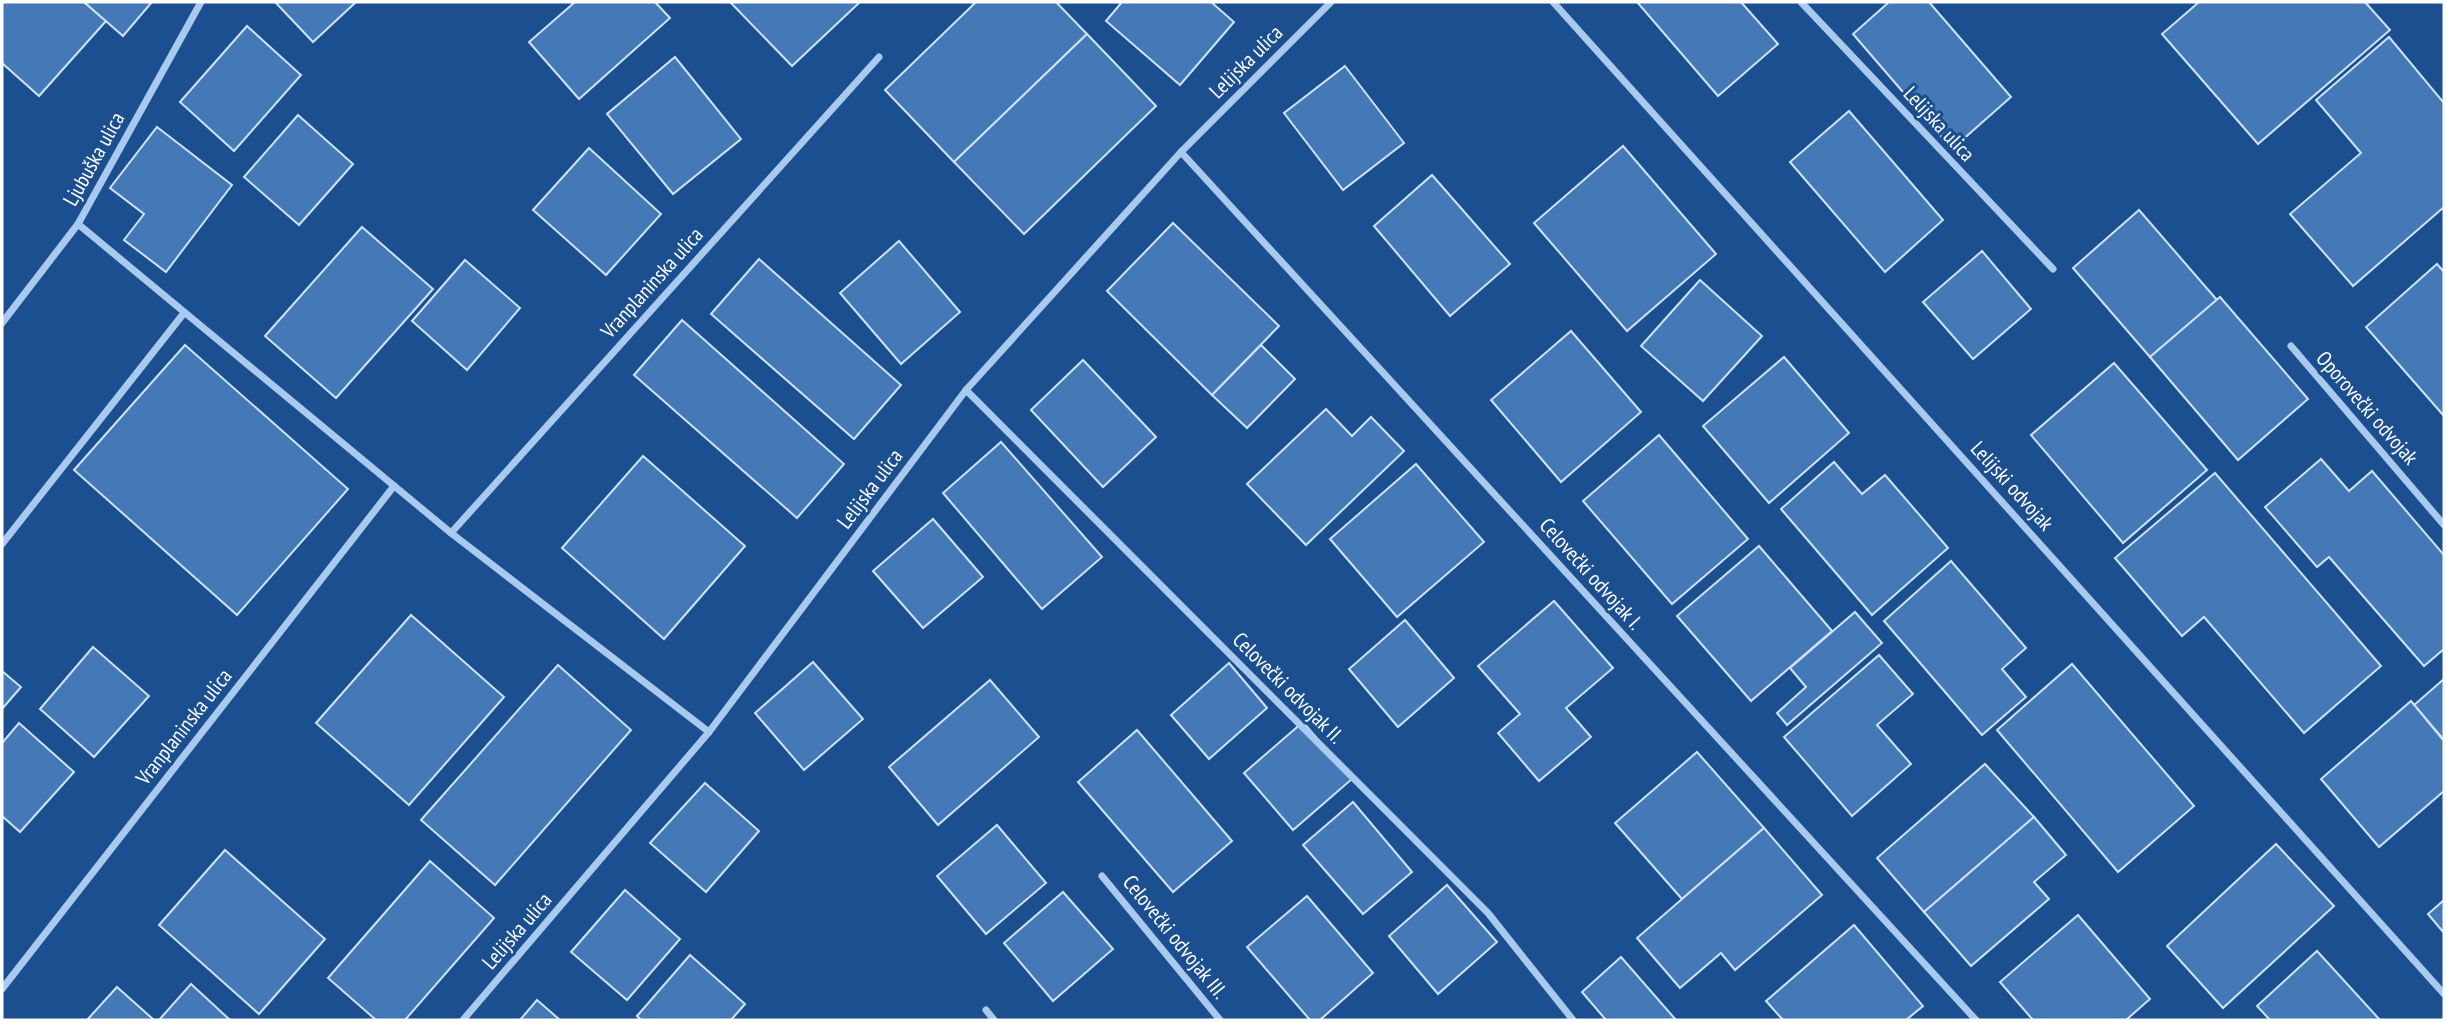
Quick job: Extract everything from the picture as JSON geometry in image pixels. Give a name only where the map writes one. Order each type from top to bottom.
[{"type":"street","name":"Ljubuška ulica","points":[[2,323],[78,224],[201,2]]},
{"type":"street","name":"Lelijska ulica","points":[[463,1020],[709,732],[966,390],[1181,152],[1331,2]]},
{"type":"street","name":"Lelijski odvojak","points":[[1553,2],[2444,994]]},
{"type":"street","name":"Lelijska ulica","points":[[1801,2],[2053,269]]},
{"type":"street","name":"Vranplaninska ulica","points":[[451,533],[879,57]]},
{"type":"street","name":"Celovečki odvojak I.","points":[[1181,152],[1976,1020]]},
{"type":"street","points":[[78,224],[451,533],[709,732]]},
{"type":"street","points":[[2,544],[184,313]]},
{"type":"street","name":"Oporovečki odvojak","points":[[2291,346],[2444,525]]},
{"type":"street","name":"Celovečki odvojak II.","points":[[966,390],[1488,913],[1573,1020]]},
{"type":"street","name":"Vranplaninska ulica","points":[[2,989],[394,486]]},
{"type":"street","name":"Celovečki odvojak III.","points":[[1102,876],[1220,1020]]},
{"type":"street","points":[[986,1010],[994,1020]]},
{"type":"building","points":[[2,2],[84,2],[106,21],[39,96],[2,63]]},
{"type":"building","points":[[84,2],[152,2],[123,36]]},
{"type":"building","points":[[275,2],[356,2],[313,42]]},
{"type":"building","points":[[575,2],[655,2],[670,18],[579,99],[529,42]]},
{"type":"building","points":[[730,2],[860,2],[792,66]]},
{"type":"building","points":[[976,2],[1056,2],[1087,34],[954,162],[885,90]]},
{"type":"building","points":[[1122,2],[1211,2],[1234,22],[1180,85],[1106,21]]},
{"type":"building","points":[[1637,2],[1741,2],[1778,44],[1718,96]]},
{"type":"building","points":[[1889,2],[1929,2],[2011,97],[1952,149],[1853,34]]},
{"type":"building","points":[[2199,2],[2365,2],[2390,30],[2258,144],[2162,34]]},
{"type":"building","points":[[247,26],[301,75],[234,151],[180,102]]},
{"type":"building","points":[[1087,34],[1156,106],[1024,234],[954,162]]},
{"type":"building","points":[[2389,37],[2444,103],[2444,207],[2353,286],[2290,214],[2361,153],[2316,100]]},
{"type":"building","points":[[675,57],[741,139],[673,194],[607,114]]},
{"type":"building","points":[[1345,66],[1404,143],[1343,190],[1284,113]]},
{"type":"building","points":[[1849,111],[1943,220],[1885,272],[1790,162]]},
{"type":"building","points":[[298,115],[353,164],[299,225],[244,177]]},
{"type":"building","points":[[157,127],[232,185],[166,272],[124,240],[144,214],[110,188]]},
{"type":"building","points":[[1623,146],[1716,254],[1627,331],[1534,223]]},
{"type":"building","points":[[589,148],[661,214],[606,275],[533,210]]},
{"type":"building","points":[[1432,175],[1510,264],[1450,316],[1374,226]]},
{"type":"building","points":[[2139,210],[2217,300],[2150,357],[2073,268]]},
{"type":"building","points":[[1173,223],[1279,326],[1212,395],[1107,291]]},
{"type":"building","points":[[362,227],[433,289],[336,398],[265,336]]},
{"type":"building","points":[[899,241],[960,312],[901,364],[840,293]]},
{"type":"building","points":[[1982,251],[2031,309],[1973,359],[1923,302]]},
{"type":"building","points":[[759,259],[901,385],[854,439],[711,314]]},
{"type":"building","points":[[465,260],[520,308],[467,370],[412,321]]},
{"type":"building","points":[[2437,264],[2444,272],[2444,416],[2366,327]]},
{"type":"building","points":[[1700,280],[1762,336],[1703,401],[1641,346]]},
{"type":"building","points":[[2220,297],[2308,399],[2238,460],[2150,357]]},
{"type":"building","points":[[682,320],[844,464],[797,518],[634,375]]},
{"type":"building","points":[[1571,331],[1641,412],[1561,482],[1491,400]]},
{"type":"building","points":[[185,345],[348,489],[237,615],[74,470]]},
{"type":"building","points":[[1261,345],[1295,379],[1247,428],[1212,395]]},
{"type":"building","points":[[1784,357],[1849,433],[1769,503],[1703,426]]},
{"type":"building","points":[[1083,360],[1156,437],[1103,487],[1031,410]]},
{"type":"building","points":[[2114,363],[2207,470],[2123,543],[2031,435]]},
{"type":"building","points":[[1326,409],[1352,436],[1371,417],[1404,451],[1306,545],[1247,484]]},
{"type":"building","points":[[1659,435],[1748,539],[1672,604],[1583,501]]},
{"type":"building","points":[[1001,442],[1102,557],[1042,609],[943,493]]},
{"type":"building","points":[[643,456],[745,546],[664,639],[562,548]]},
{"type":"building","points":[[2321,459],[2349,491],[2372,471],[2444,555],[2444,649],[2424,666],[2329,557],[2317,567],[2265,507]]},
{"type":"building","points":[[1834,462],[1862,494],[1885,475],[1948,548],[1872,615],[1781,509]]},
{"type":"building","points":[[1416,464],[1484,542],[1397,617],[1330,539]]},
{"type":"building","points":[[2215,473],[2381,666],[2304,733],[2204,617],[2182,636],[2115,558]]},
{"type":"building","points":[[933,519],[983,577],[923,628],[873,571]]},
{"type":"building","points":[[1759,546],[1832,631],[1751,701],[1677,616]]},
{"type":"building","points":[[1951,561],[2026,648],[2002,669],[2026,697],[1982,735],[1884,621]]},
{"type":"building","points":[[1554,601],[1613,668],[1566,708],[1591,737],[1539,781],[1498,733],[1520,714],[1478,666]]},
{"type":"building","points":[[1855,612],[1882,643],[1787,725],[1777,713],[1806,687],[1790,668]]},
{"type":"building","points":[[411,615],[504,697],[409,805],[316,723]]},
{"type":"building","points":[[1405,620],[1454,678],[1398,727],[1349,669]]},
{"type":"building","points":[[93,647],[149,696],[94,757],[40,709]]},
{"type":"building","points":[[1879,655],[1913,694],[1877,725],[1911,764],[1852,816],[1784,737]]},
{"type":"building","points":[[813,662],[863,719],[804,770],[755,713]]},
{"type":"building","points":[[1229,663],[1267,708],[1209,759],[1171,715]]},
{"type":"building","points":[[2072,664],[2194,806],[2118,872],[1997,730]]},
{"type":"building","points":[[558,665],[631,730],[495,885],[421,820]]},
{"type":"building","points":[[2,671],[21,687],[2,709]]},
{"type":"building","points":[[2444,679],[2444,740],[2414,705]]},
{"type":"building","points":[[990,680],[1039,737],[938,825],[889,767]]},
{"type":"building","points":[[2411,701],[2444,741],[2444,791],[2379,847],[2321,779]]},
{"type":"building","points":[[1303,722],[1352,779],[1293,830],[1244,773]]},
{"type":"building","points":[[19,723],[74,772],[20,832],[2,816],[2,743]]},
{"type":"building","points":[[1137,730],[1232,841],[1173,892],[1078,782]]},
{"type":"building","points":[[1697,752],[1764,828],[1682,899],[1615,823]]},
{"type":"building","points":[[1985,764],[2034,817],[1924,912],[1877,858]]},
{"type":"building","points":[[705,783],[759,831],[706,892],[650,843]]},
{"type":"building","points":[[1353,802],[1412,872],[1363,914],[1303,845]]},
{"type":"building","points":[[2034,817],[2066,855],[2034,882],[2049,899],[1971,966],[1924,912]]},
{"type":"building","points":[[997,825],[1046,883],[986,934],[937,876]]},
{"type":"building","points":[[1764,828],[1822,895],[1735,970],[1721,953],[1680,988],[1637,938]]},
{"type":"building","points":[[2276,844],[2334,906],[2223,1008],[2167,946]]},
{"type":"building","points":[[225,850],[325,939],[259,1014],[159,925]]},
{"type":"building","points":[[430,861],[494,918],[405,1020],[376,1020],[328,978]]},
{"type":"building","points":[[1447,885],[1497,942],[1438,994],[1389,936]]},
{"type":"building","points":[[625,890],[680,939],[627,1000],[571,952]]},
{"type":"building","points":[[1063,892],[1113,949],[1053,1001],[1004,943]]},
{"type":"building","points":[[1307,896],[1373,973],[1320,1020],[1310,1020],[1247,947]]},
{"type":"building","points":[[2444,900],[2444,933],[2428,914]]},
{"type":"building","points":[[2078,915],[2150,999],[2126,1020],[2033,1020],[2000,982]]},
{"type":"building","points":[[1854,925],[1923,1006],[1906,1020],[1783,1020],[1766,1001]]},
{"type":"building","points":[[2317,951],[2380,1020],[2270,1020],[2257,1006]]},
{"type":"building","points":[[690,955],[745,1004],[731,1020],[641,1020],[637,1016]]},
{"type":"building","points":[[1621,957],[1676,1020],[1606,1020],[1582,992]]},
{"type":"building","points":[[191,984],[230,1020],[159,1020]]},
{"type":"building","points":[[117,987],[154,1020],[87,1020]]},
{"type":"building","points":[[537,1000],[560,1020],[520,1020]]}]
